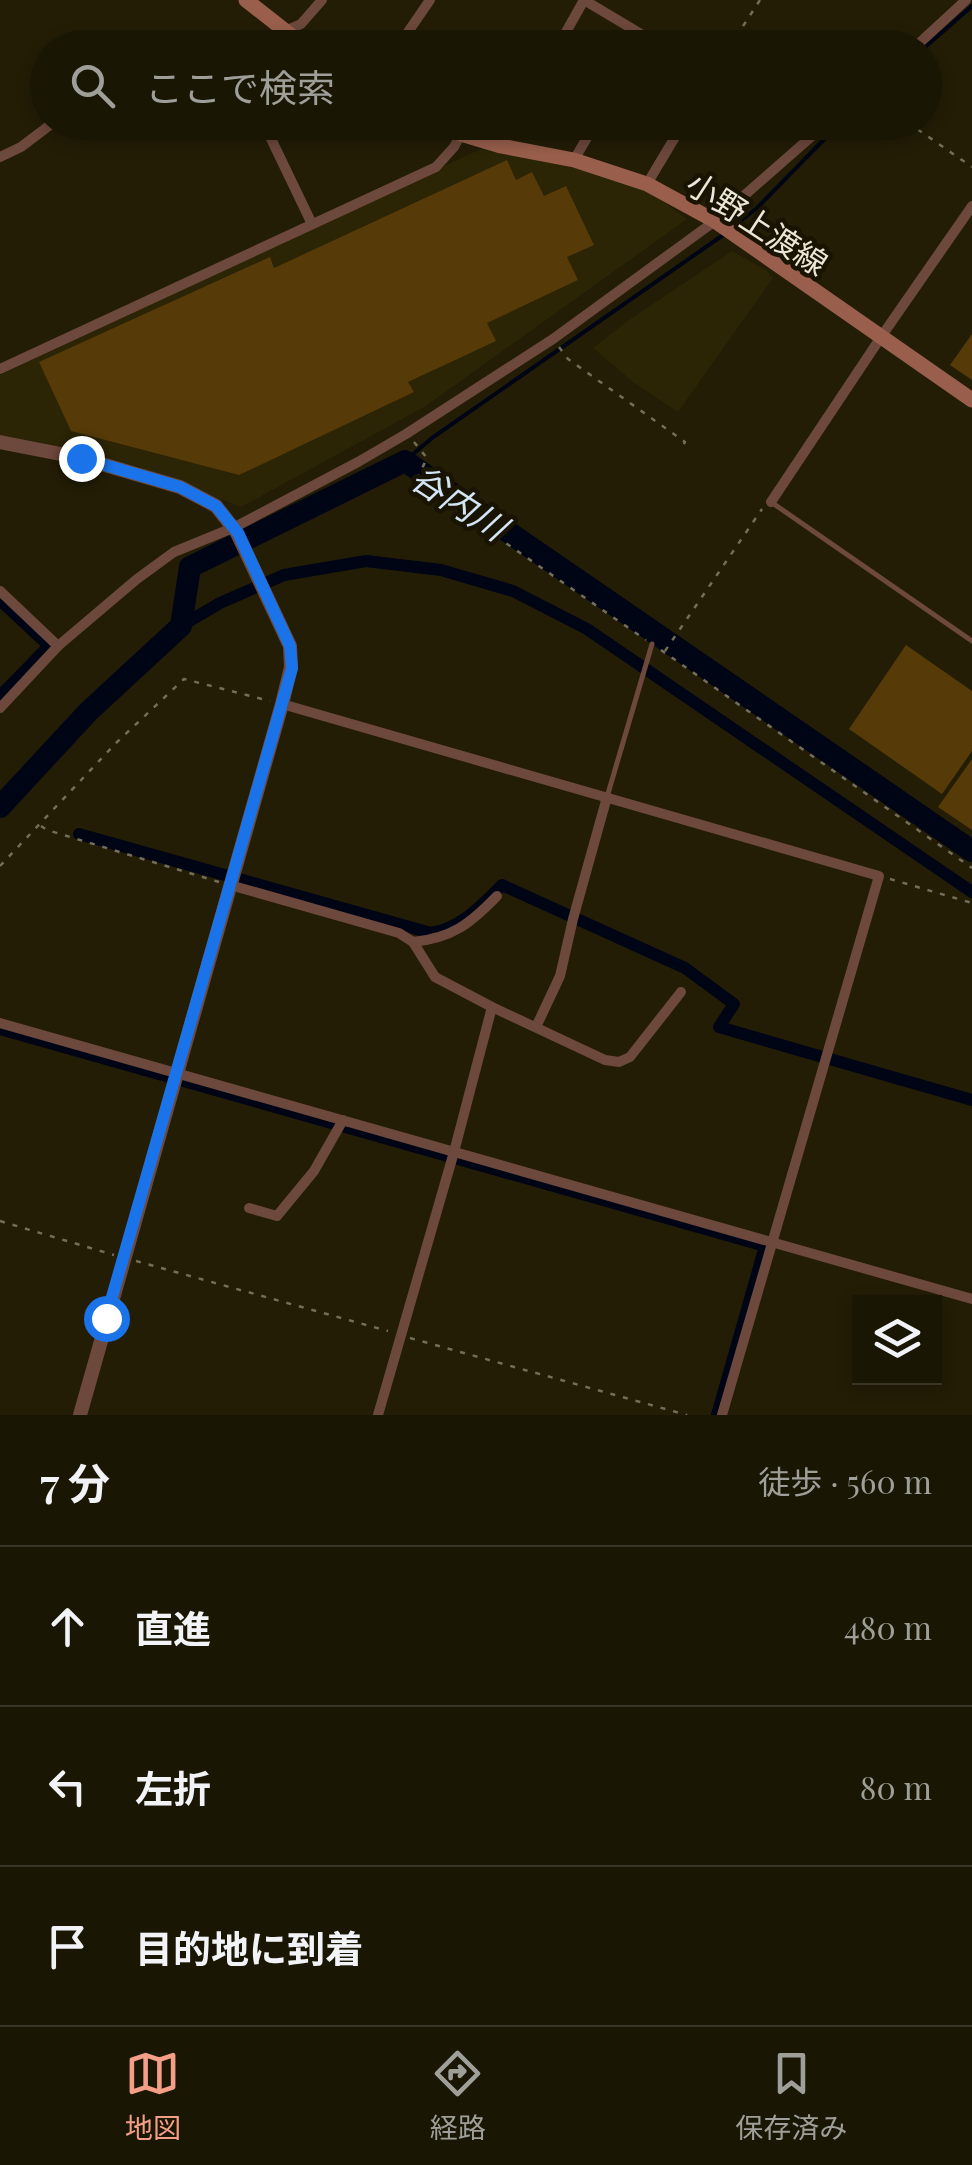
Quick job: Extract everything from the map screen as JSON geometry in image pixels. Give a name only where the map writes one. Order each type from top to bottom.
[{"type":"main road","points":[[246,0],[284,30]]},
{"type":"main road","name":"小野上渡線","points":[[481,140],[574,160],[647,184],[714,221],[769,266],[972,400]]},
{"type":"street","points":[[287,30],[302,24],[322,0]]},
{"type":"street","points":[[409,30],[430,0]]},
{"type":"street","points":[[567,30],[584,0],[636,30]]},
{"type":"street","points":[[934,30],[966,0]]},
{"type":"street","points":[[0,157],[30,140]]},
{"type":"street","points":[[272,140],[312,224]]},
{"type":"street","points":[[0,369],[436,166],[458,140]]},
{"type":"street","points":[[501,146],[504,140]]},
{"type":"street","points":[[574,160],[586,140]]},
{"type":"street","points":[[647,184],[673,140]]},
{"type":"street","points":[[0,708],[58,646],[174,552],[236,530],[358,462],[553,339],[714,221],[807,140]]},
{"type":"street","points":[[770,501],[972,206]]},
{"type":"street","points":[[0,442],[81,458],[180,487],[216,506],[236,530],[246,550],[290,646],[292,668],[80,1415]]},
{"type":"street","points":[[0,591],[58,646]]},
{"type":"street","points":[[282,704],[878,876],[722,1415]]},
{"type":"street","points":[[536,1027],[560,976],[607,797]]},
{"type":"street","points":[[230,885],[399,933],[413,942],[435,977],[605,1060],[618,1062],[630,1057],[681,992]]},
{"type":"street","points":[[413,942],[456,932],[497,896]]},
{"type":"street","points":[[378,1415],[492,1008]]},
{"type":"street","points":[[0,1023],[972,1299]]},
{"type":"street","points":[[250,1208],[277,1216],[314,1171],[343,1120]]},
{"type":"lane","points":[[770,501],[972,641]]},
{"type":"lane","points":[[607,797],[652,644]]},
{"type":"path","points":[[741,30],[760,0]]},
{"type":"path","points":[[933,140],[972,167]]},
{"type":"path","points":[[557,344],[568,360],[685,442],[680,451]]},
{"type":"path","points":[[411,438],[427,460],[416,481],[972,868]]},
{"type":"path","points":[[665,651],[770,501]]},
{"type":"path","points":[[0,866],[116,743],[184,679],[282,704]]},
{"type":"path","points":[[40,825],[230,885]]},
{"type":"path","points":[[878,876],[972,902]]},
{"type":"path","points":[[0,1221],[688,1415]]},
{"type":"shaded area","points":[[485,147],[570,164],[647,190],[687,219],[426,406],[241,507],[136,466],[0,437],[0,375]]},
{"type":"shaded area","points":[[732,251],[773,278],[678,412],[633,382],[593,348]]},
{"type":"building","points":[[507,160],[516,180],[532,172],[544,196],[566,186],[594,245],[567,257],[578,280],[487,323],[496,341],[408,382],[414,392],[239,475],[71,431],[39,362],[270,257],[274,268]]},
{"type":"building","points":[[972,334],[972,380],[950,365]]},
{"type":"building","points":[[906,645],[972,691],[972,751],[942,794],[849,729]]},
{"type":"building","points":[[972,759],[972,830],[938,807]]},
{"type":"waterway","points":[[942,32],[972,6]]},
{"type":"waterway","points":[[733,227],[823,140]]},
{"type":"waterway","points":[[405,461],[432,438],[726,233]]},
{"type":"waterway","name":"谷内川","points":[[0,807],[88,712],[181,626],[190,567],[405,461],[972,851]]},
{"type":"waterway","points":[[181,626],[220,603],[284,575],[366,561],[441,570],[513,591],[587,629],[972,892]]},
{"type":"waterway","points":[[0,600],[49,646],[0,696]]},
{"type":"waterway","points":[[79,834],[431,933],[461,921],[502,885],[685,968],[734,1004],[719,1027],[972,1100]]},
{"type":"waterway","points":[[0,1029],[765,1246],[717,1415]]},
{"type":"route","points":[[81,458],[180,487],[216,506],[238,533],[290,646],[292,668],[106,1318]]}]
